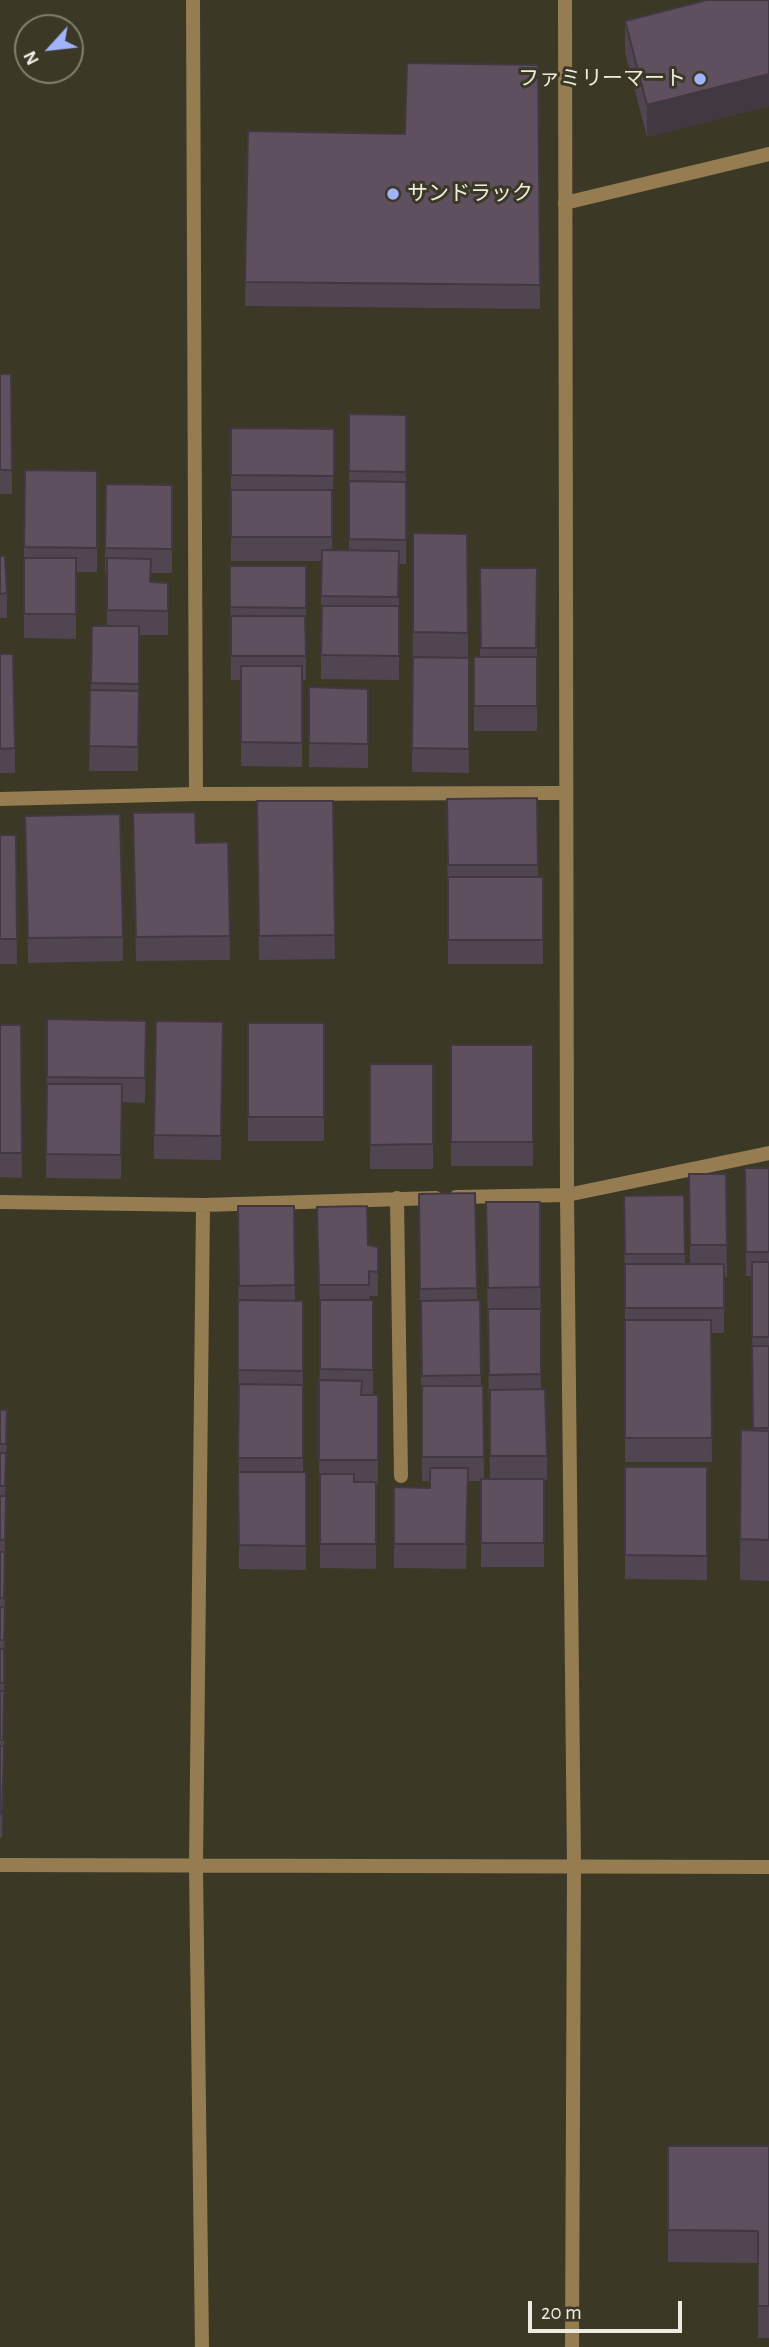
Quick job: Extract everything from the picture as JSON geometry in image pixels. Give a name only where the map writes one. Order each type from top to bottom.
[{"type":"street","points":[[193,0],[196,794]]},
{"type":"street","points":[[565,0],[567,1195],[574,1867],[572,2347]]},
{"type":"street","points":[[565,203],[769,154]]},
{"type":"street","points":[[0,799],[196,794],[566,793]]},
{"type":"street","points":[[0,1202],[203,1205],[567,1195],[769,1153]]},
{"type":"street","points":[[397,1199],[401,1476]]},
{"type":"street","points":[[202,2347],[196,1866],[203,1205]]},
{"type":"street","points":[[0,1866],[769,1867]]},
{"type":"building","name":"ファミリーマート","points":[[707,0],[769,0],[769,74],[647,105],[625,21]]},
{"type":"building","name":"サンドラック","points":[[407,63],[538,65],[540,285],[245,282],[248,131],[405,134]]},
{"type":"building","points":[[0,374],[11,374],[12,470],[0,470]]},
{"type":"building","points":[[349,414],[406,415],[406,472],[349,471]]},
{"type":"building","points":[[231,428],[334,429],[334,476],[231,475]]},
{"type":"building","points":[[25,470],[97,471],[97,548],[24,547]]},
{"type":"building","points":[[349,481],[406,482],[406,540],[349,539]]},
{"type":"building","points":[[106,484],[172,485],[172,549],[105,548]]},
{"type":"building","points":[[231,490],[332,490],[332,537],[231,537]]},
{"type":"building","points":[[413,533],[467,534],[468,633],[413,632]]},
{"type":"building","points":[[322,550],[399,551],[398,597],[321,596]]},
{"type":"building","points":[[0,556],[5,556],[7,593],[0,594]]},
{"type":"building","points":[[24,558],[76,558],[76,614],[24,614]]},
{"type":"building","points":[[107,558],[151,559],[150,582],[168,583],[168,611],[107,610]]},
{"type":"building","points":[[230,566],[306,566],[306,608],[230,607]]},
{"type":"building","points":[[480,568],[537,568],[536,648],[481,648]]},
{"type":"building","points":[[322,606],[399,606],[399,656],[321,655]]},
{"type":"building","points":[[231,616],[305,616],[306,656],[231,656]]},
{"type":"building","points":[[92,626],[139,626],[139,684],[91,683]]},
{"type":"building","points":[[0,654],[13,654],[15,748],[0,749]]},
{"type":"building","points":[[413,657],[469,658],[469,749],[412,748]]},
{"type":"building","points":[[474,657],[537,657],[537,706],[474,706]]},
{"type":"building","points":[[241,666],[302,666],[302,743],[241,742]]},
{"type":"building","points":[[309,687],[368,689],[368,744],[309,743]]},
{"type":"building","points":[[90,690],[139,691],[138,747],[89,746]]},
{"type":"building","points":[[537,798],[538,865],[448,865],[447,799]]},
{"type":"building","points":[[257,801],[333,801],[335,935],[259,936]]},
{"type":"building","points":[[195,812],[196,843],[228,842],[230,936],[136,937],[133,813]]},
{"type":"building","points":[[120,814],[123,937],[28,938],[25,816]]},
{"type":"building","points":[[0,835],[16,835],[17,939],[0,939]]},
{"type":"building","points":[[448,877],[543,877],[543,940],[448,940]]},
{"type":"building","points":[[47,1019],[146,1021],[145,1078],[47,1077]]},
{"type":"building","points":[[156,1021],[223,1022],[221,1136],[154,1135]]},
{"type":"building","points":[[248,1023],[324,1023],[324,1117],[248,1117]]},
{"type":"building","points":[[0,1025],[21,1025],[22,1153],[0,1153]]},
{"type":"building","points":[[451,1045],[533,1045],[533,1142],[451,1142]]},
{"type":"building","points":[[370,1064],[433,1064],[433,1144],[370,1145]]},
{"type":"building","points":[[47,1084],[122,1084],[121,1155],[46,1154]]},
{"type":"building","points":[[745,1168],[769,1168],[769,1252],[746,1252]]},
{"type":"building","points":[[689,1174],[726,1174],[727,1245],[690,1245]]},
{"type":"building","points":[[475,1193],[477,1288],[420,1289],[419,1194]]},
{"type":"building","points":[[684,1195],[685,1254],[625,1254],[624,1196]]},
{"type":"building","points":[[486,1202],[540,1202],[540,1287],[488,1288]]},
{"type":"building","points":[[238,1206],[294,1206],[295,1285],[239,1286]]},
{"type":"building","points":[[367,1206],[368,1245],[378,1247],[378,1272],[369,1271],[369,1285],[319,1285],[317,1207]]},
{"type":"building","points":[[752,1262],[769,1262],[769,1337],[752,1337]]},
{"type":"building","points":[[625,1264],[724,1264],[724,1308],[625,1308]]},
{"type":"building","points":[[238,1300],[303,1301],[303,1371],[238,1370]]},
{"type":"building","points":[[320,1300],[373,1300],[373,1370],[320,1369]]},
{"type":"building","points":[[480,1300],[481,1375],[422,1376],[421,1301]]},
{"type":"building","points":[[488,1309],[541,1309],[541,1374],[489,1375]]},
{"type":"building","points":[[625,1320],[711,1320],[712,1438],[625,1438]]},
{"type":"building","points":[[752,1346],[769,1346],[769,1428],[753,1428]]},
{"type":"building","points":[[319,1380],[362,1381],[361,1395],[378,1395],[378,1460],[319,1460]]},
{"type":"building","points":[[239,1384],[303,1385],[303,1458],[238,1458]]},
{"type":"building","points":[[422,1386],[483,1386],[484,1457],[422,1457]]},
{"type":"building","points":[[545,1389],[547,1456],[490,1456],[490,1390]]},
{"type":"building","points":[[0,1410],[7,1410],[6,1444],[0,1444]]},
{"type":"building","points":[[741,1430],[769,1431],[769,1540],[740,1539]]},
{"type":"building","points":[[0,1453],[6,1453],[5,1486],[0,1486]]},
{"type":"building","points":[[625,1467],[707,1467],[707,1556],[625,1555]]},
{"type":"building","points":[[430,1468],[468,1468],[466,1544],[394,1544],[394,1487],[430,1488]]},
{"type":"building","points":[[238,1472],[306,1472],[306,1546],[239,1545]]},
{"type":"building","points":[[320,1474],[354,1474],[354,1482],[376,1482],[376,1544],[320,1544]]},
{"type":"building","points":[[481,1479],[544,1479],[544,1543],[481,1543]]},
{"type":"building","points":[[0,1496],[6,1496],[5,1540],[0,1540]]},
{"type":"building","points":[[0,1552],[5,1552],[4,1598],[0,1598]]},
{"type":"building","points":[[0,1607],[5,1607],[4,1640],[0,1640]]},
{"type":"building","points":[[0,1649],[4,1649],[4,1683],[0,1683]]},
{"type":"building","points":[[0,1691],[4,1691],[3,1740],[0,1740]]},
{"type":"building","points":[[0,1746],[4,1746],[2,1814],[0,1814]]},
{"type":"building","points":[[668,2146],[769,2146],[769,2306],[758,2306],[758,2231],[668,2230]]},
{"type":"place","name":"ファミリーマート","points":[[700,79]]},
{"type":"place","name":"サンドラック","points":[[393,194]]}]
